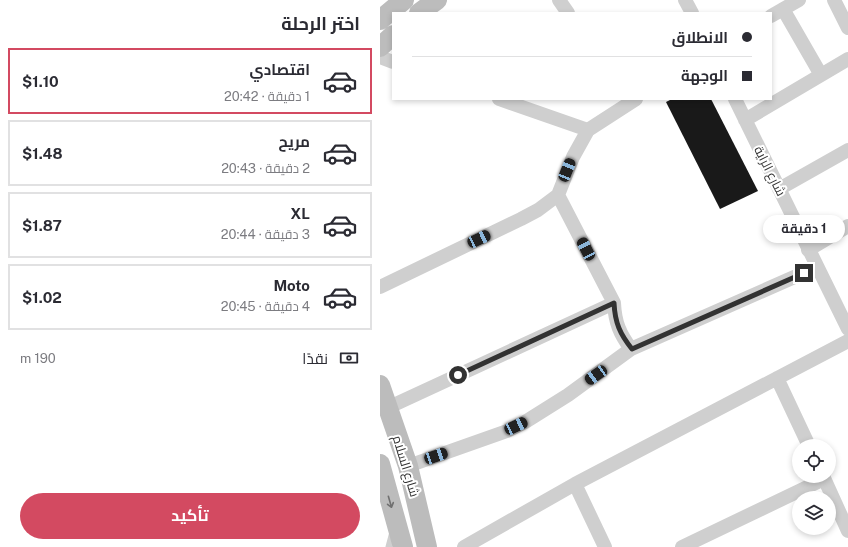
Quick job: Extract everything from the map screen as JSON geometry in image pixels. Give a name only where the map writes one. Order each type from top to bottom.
[{"type":"main road","points":[[380,20],[404,0]]},
{"type":"main road","points":[[420,12],[437,0]]},
{"type":"main road","points":[[380,47],[392,36]]},
{"type":"main road","name":"شارع السلام","points":[[380,385],[408,466],[427,547]]},
{"type":"main road","name":"شارع السلام","points":[[381,470],[403,547]]},
{"type":"street","points":[[559,0],[567,12]]},
{"type":"street","points":[[685,0],[691,12]]},
{"type":"street","points":[[799,0],[777,12],[821,75]]},
{"type":"street","points":[[834,0],[848,28]]},
{"type":"street","points":[[380,58],[392,62]]},
{"type":"street","points":[[745,120],[848,59]]},
{"type":"street","points":[[502,100],[588,130]]},
{"type":"street","points":[[380,286],[538,210],[558,195],[573,157],[588,130],[633,100]]},
{"type":"street","name":"شارع الراية","points":[[735,100],[848,329]]},
{"type":"street","points":[[779,189],[848,150]]},
{"type":"street","points":[[558,195],[614,303],[616,319],[621,336],[632,349]]},
{"type":"street","points":[[808,250],[848,226]]},
{"type":"street","points":[[408,466],[507,431],[526,422],[568,395],[632,349],[817,267]]},
{"type":"street","points":[[387,408],[614,303]]},
{"type":"street","points":[[464,547],[575,484],[848,341]]},
{"type":"street","points":[[777,378],[806,439]]},
{"type":"street","points":[[682,547],[811,483]]},
{"type":"street","points":[[826,483],[848,531]]},
{"type":"street","points":[[575,484],[605,547]]},
{"type":"lane","points":[[389,547],[396,522]]},
{"type":"building","points":[[670,100],[712,100],[758,191],[720,209],[666,102]]},
{"type":"route","points":[[458,375],[614,303],[616,319],[621,336],[632,349],[804,273]]}]
